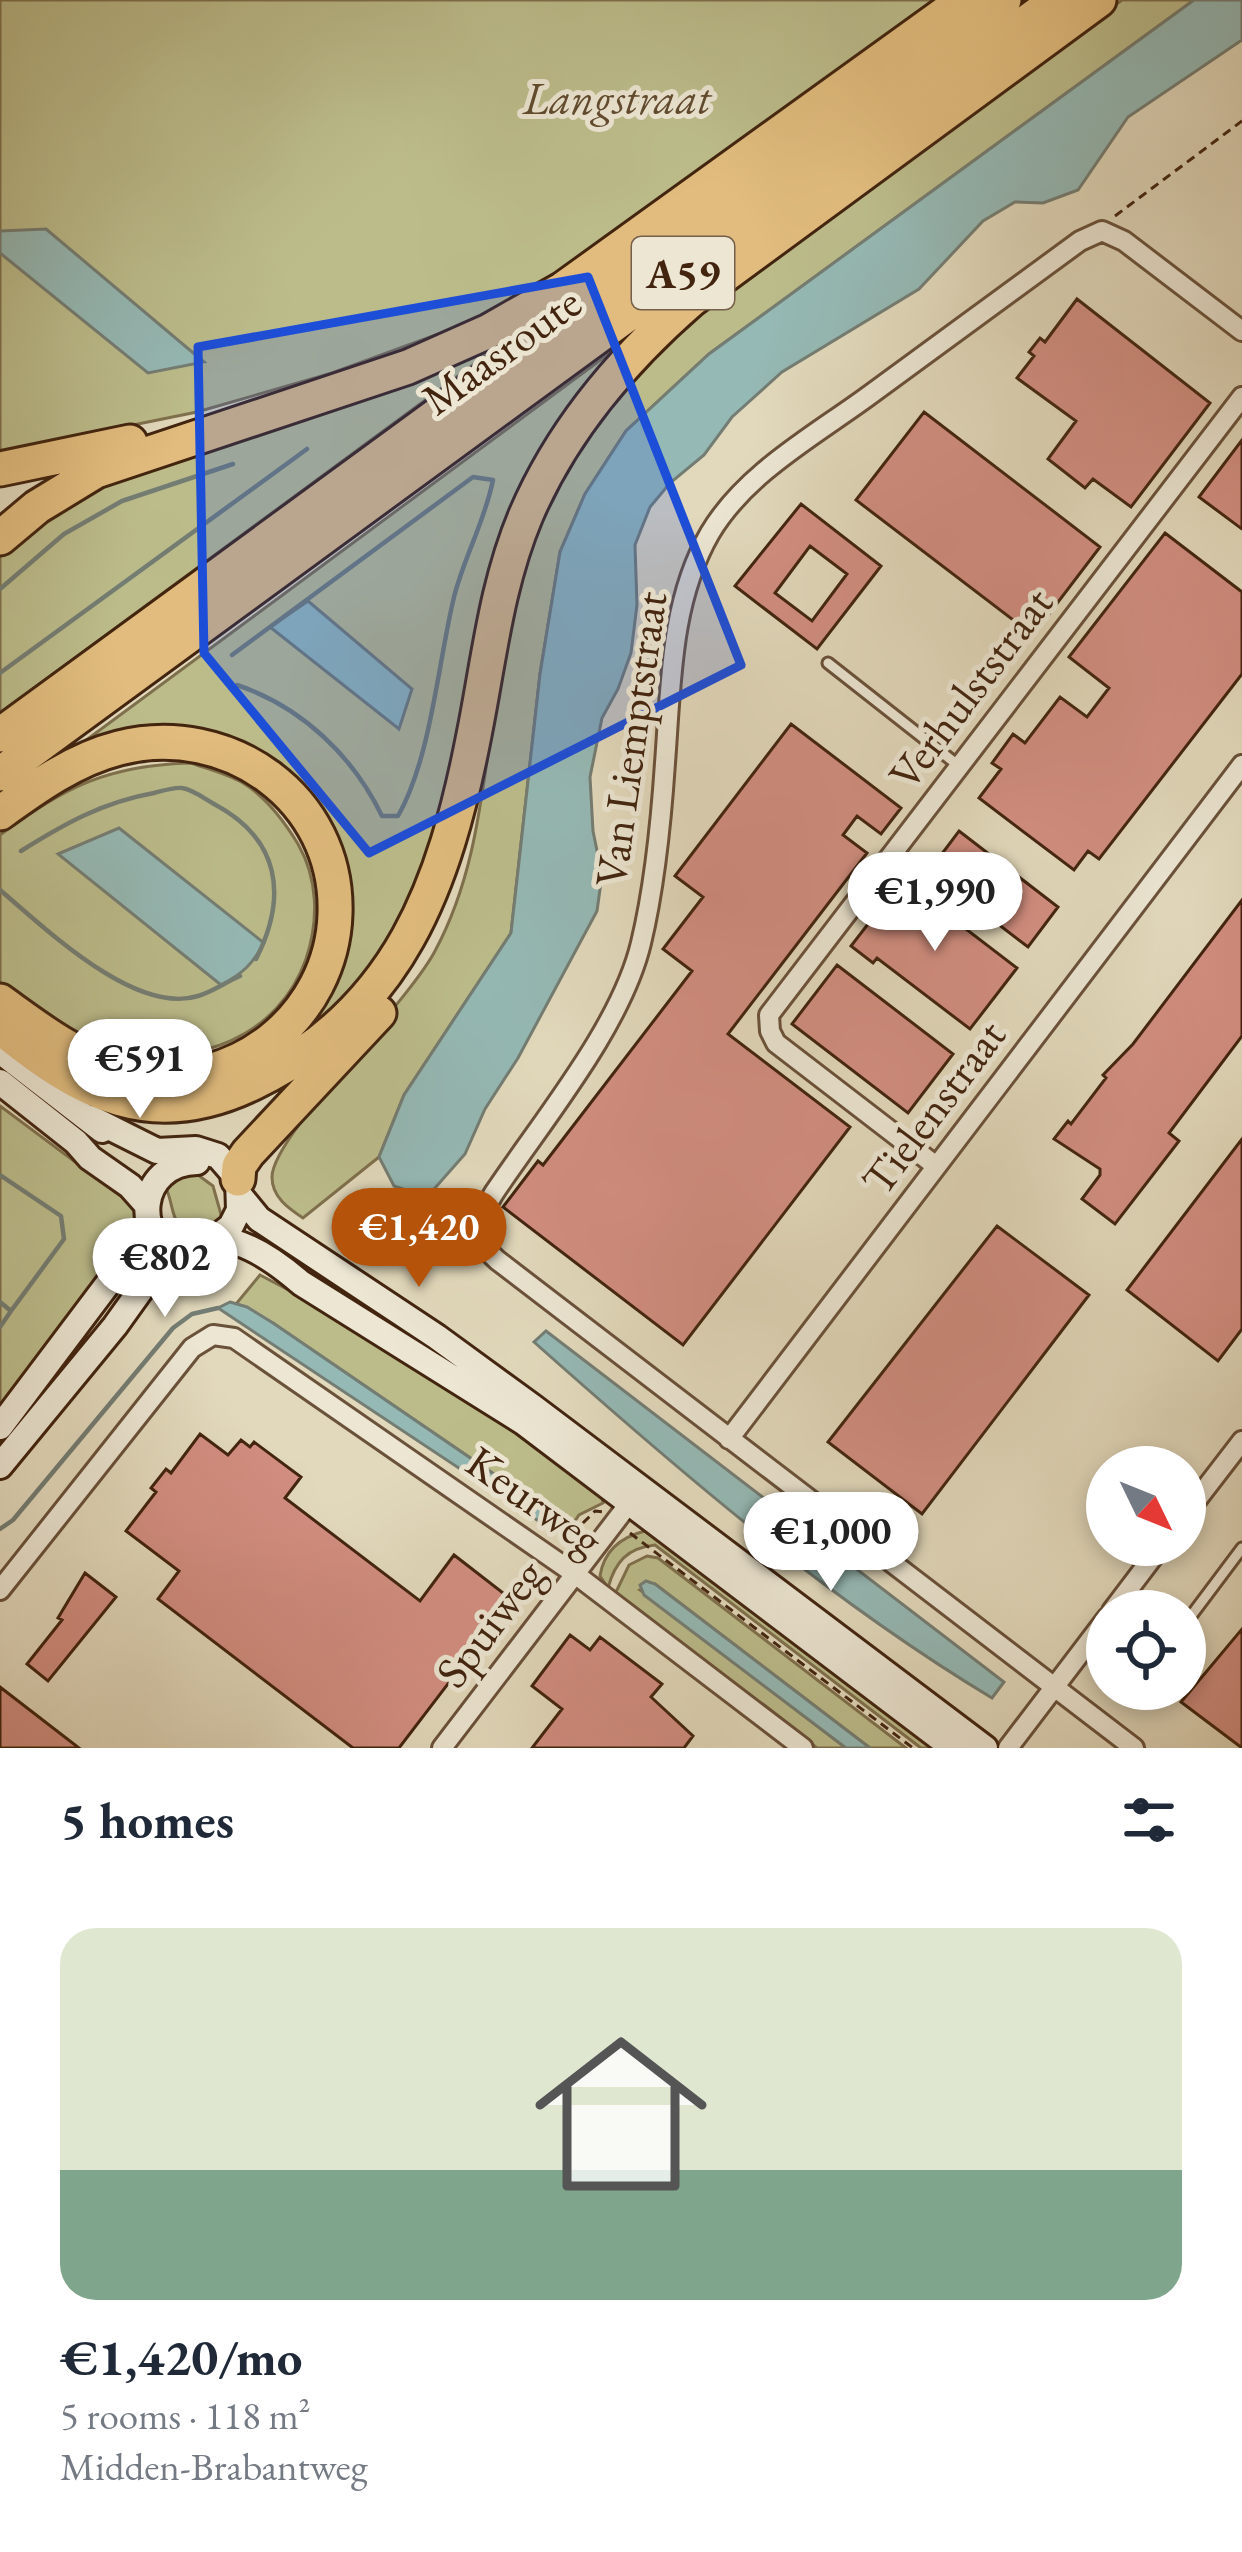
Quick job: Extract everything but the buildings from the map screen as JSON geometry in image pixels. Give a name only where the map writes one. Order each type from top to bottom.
[{"type":"highway","name":"A59","points":[[0,538],[37,507],[97,471],[408,367],[489,331],[563,290],[964,0]]},
{"type":"highway","name":"Maasroute","points":[[0,735],[1004,0]]},
{"type":"highway","name":"Maasroute","points":[[0,774],[1057,0]]},
{"type":"highway","name":"A59","points":[[0,1027],[88,1089],[155,1106],[216,1100],[292,1062],[363,1000],[425,910],[444,862],[475,733],[500,591],[526,515],[573,431],[637,350],[691,299],[1100,0]]},
{"type":"highway","name":"A59","points":[[0,469],[272,412]]},
{"type":"highway","name":"A59","points":[[239,1197],[239,1166],[248,1153],[379,1013],[428,941],[459,865],[470,813],[475,733]]},
{"type":"highway","points":[[0,813],[68,769],[116,748],[153,742],[205,745],[267,773],[302,808],[325,850],[335,918],[320,980],[293,1020],[241,1060],[195,1075],[138,1074],[97,1062],[51,1038],[0,1001]]},
{"type":"street","points":[[1102,231],[1124,241],[1242,331]]},
{"type":"street","name":"Van Liemptstraat","points":[[729,1439],[497,1260],[482,1246],[477,1233],[481,1216],[606,1025],[630,979],[641,944],[658,838],[680,616],[687,585],[710,533],[752,482],[1080,241],[1102,231]]},
{"type":"street","name":"Verhulststraat","points":[[936,1166],[776,1043],[769,1015],[1242,397]]},
{"type":"street","name":"Tielenstraat","points":[[729,1439],[1242,765]]},
{"type":"street","points":[[0,1051],[91,1118],[170,1160],[197,1162],[216,1171],[225,1182],[230,1207],[239,1197]]},
{"type":"street","points":[[0,1082],[76,1142],[94,1149],[148,1205],[154,1237],[301,1283],[523,1421],[953,1748]]},
{"type":"street","points":[[0,1427],[143,1238],[148,1205],[170,1160],[206,1151],[229,1164],[239,1197],[259,1220],[437,1337],[628,1504],[985,1748]]},
{"type":"street","points":[[0,1466],[115,1326],[195,1249],[239,1197]]},
{"type":"street","name":"Keurweg","points":[[0,1589],[192,1348],[213,1335],[235,1338],[575,1574],[803,1748]]},
{"type":"street","points":[[729,1439],[1134,1748]]},
{"type":"street","points":[[1206,1488],[1242,1441]]},
{"type":"street","name":"Spuiweg","points":[[442,1748],[628,1504]]},
{"type":"street","points":[[1008,1748],[1086,1647]]},
{"type":"lane","points":[[828,663],[959,766]]},
{"type":"lane","points":[[1206,1596],[1242,1548]]},
{"type":"path","points":[[1102,231],[1242,121]]},
{"type":"path","points":[[534,1547],[570,1536],[595,1511],[628,1504],[913,1748]]},
{"type":"highlighted area","points":[[588,277],[741,665],[369,853],[204,653],[198,347]]},
{"type":"green space","name":"Langstraat","points":[[0,0],[959,0],[556,279],[463,325],[332,373],[197,412],[0,452]]},
{"type":"green space","points":[[1122,0],[1194,0],[709,354],[626,431],[585,494],[560,552],[540,674],[511,933],[404,1095],[379,1157],[303,1218],[275,1190],[272,1177],[278,1158],[316,1102],[420,974],[448,925],[473,845],[519,591],[549,505],[596,424],[651,359],[728,291]]},
{"type":"green space","points":[[517,329],[0,713],[0,550],[111,474]]},
{"type":"green space","points":[[622,344],[553,429],[519,498],[449,804],[415,911],[326,1022],[315,1014],[351,910],[269,759],[238,740],[196,731],[132,728],[43,772]]},
{"type":"green space","points":[[191,763],[251,789],[293,835],[313,885],[310,944],[293,986],[256,1027],[205,1050],[148,1054],[119,1049],[56,1022],[0,982],[0,835],[46,803],[90,781],[136,768]]},
{"type":"green space","points":[[0,1106],[125,1199],[134,1210],[135,1229],[0,1408]]},
{"type":"green space","points":[[191,1175],[213,1186],[222,1218],[198,1233],[177,1222],[166,1188]]},
{"type":"green space","points":[[260,1275],[355,1325],[517,1426],[602,1497],[603,1503],[579,1515],[568,1531],[548,1533],[553,1515],[545,1509],[273,1323],[236,1304]]},
{"type":"green space","points":[[645,1531],[659,1533],[945,1748],[921,1748],[655,1545],[624,1558],[608,1588],[600,1576],[610,1552],[621,1541]]},
{"type":"green space","points":[[647,1556],[658,1558],[906,1748],[870,1748],[655,1584],[640,1590],[846,1748],[817,1748],[615,1594],[629,1565]]},
{"type":"water","points":[[1194,0],[1242,0],[1242,40],[1128,117],[1078,190],[1043,203],[1015,202],[983,221],[919,289],[782,372],[732,417],[704,455],[650,507],[635,545],[637,605],[631,653],[602,718],[590,777],[602,875],[597,911],[518,1058],[485,1109],[465,1154],[427,1197],[394,1186],[379,1157],[404,1095],[511,933],[540,674],[560,552],[585,494],[626,431],[709,354]]},
{"type":"water","points":[[46,229],[204,362],[148,373],[0,253],[0,231]]},
{"type":"water","points":[[308,601],[412,689],[399,729],[270,627]]},
{"type":"water","points":[[119,828],[264,943],[251,963],[221,985],[58,854]]},
{"type":"water","points":[[230,1302],[273,1323],[545,1509],[553,1515],[554,1524],[549,1528],[218,1308]]},
{"type":"water","points":[[546,1331],[1004,1682],[992,1698],[871,1618],[698,1485],[534,1342]]},
{"type":"water","points":[[646,1581],[870,1748],[846,1748],[644,1595],[640,1585]]},
{"type":"waterway","points":[[0,673],[307,449]]},
{"type":"waterway","points":[[0,589],[64,534],[122,501],[233,464]]},
{"type":"waterway","points":[[232,655],[473,477],[493,480],[454,597],[418,767],[398,816],[382,816],[341,754],[304,720],[237,685]]},
{"type":"waterway","points":[[21,851],[101,808],[172,789],[190,790],[236,818],[265,852],[274,892],[266,936],[256,959]]},
{"type":"waterway","points":[[0,890],[92,964],[147,993],[173,999],[198,996],[240,976]]},
{"type":"waterway","points":[[0,1175],[61,1216],[64,1239],[11,1311],[0,1302]]},
{"type":"waterway","points":[[0,1529],[13,1520],[173,1328],[192,1314],[218,1308]]},
{"type":"waterway","points":[[0,1327],[11,1311]]}]
